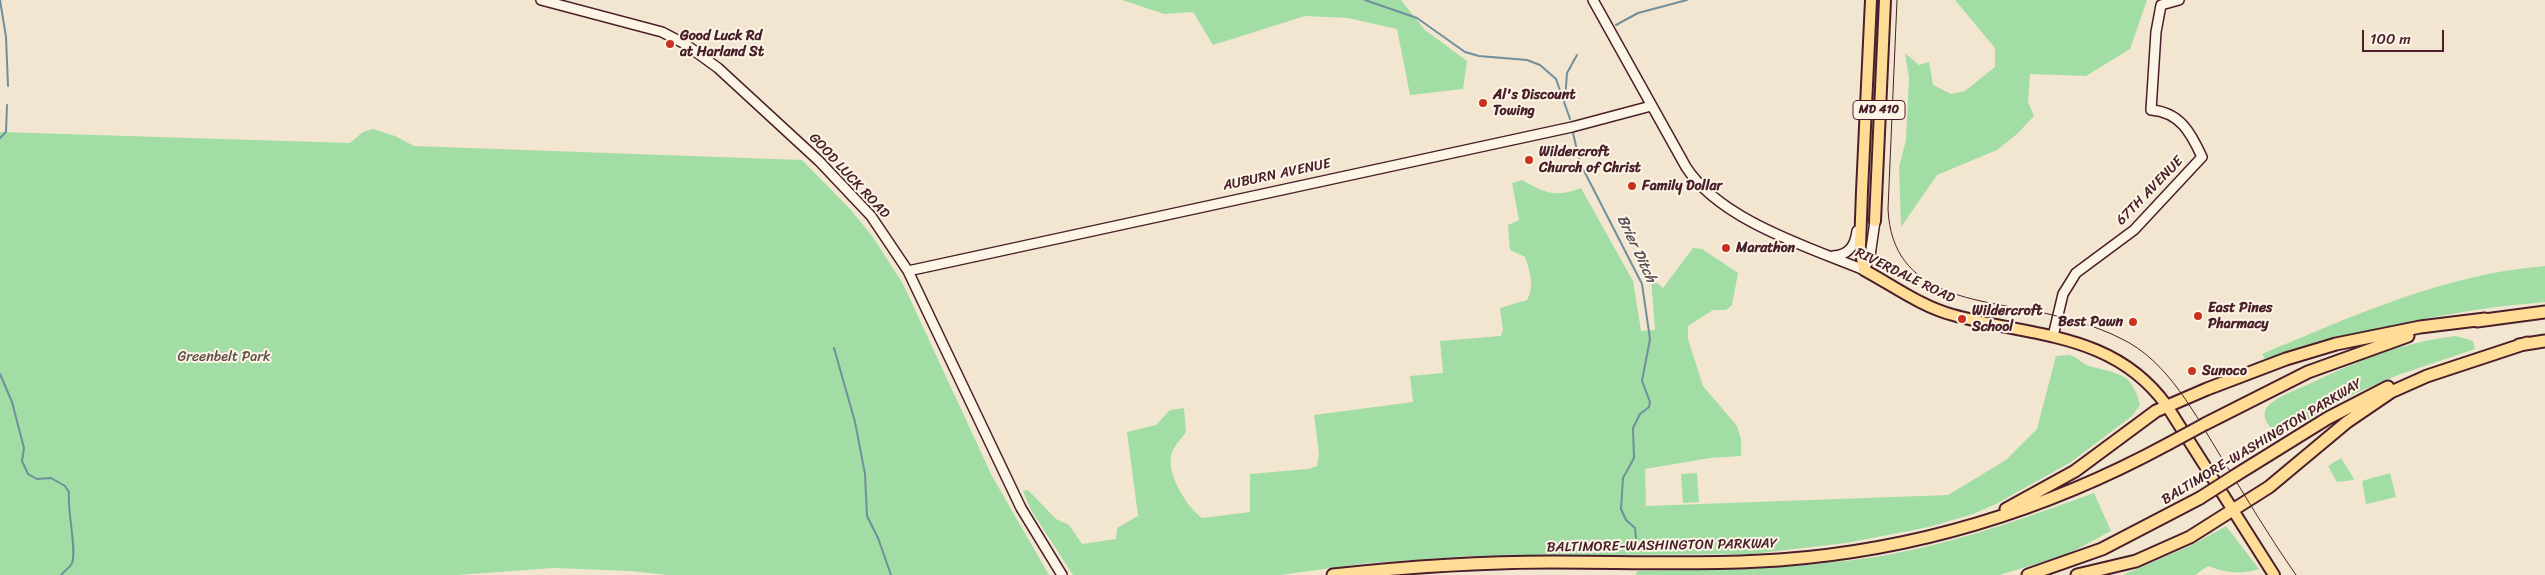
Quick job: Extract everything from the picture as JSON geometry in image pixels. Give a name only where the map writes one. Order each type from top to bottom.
[{"type":"highway","name":"BALTIMORE-WASHINGTON PARKWAY","points":[[1333,575],[1468,564],[1709,563],[1781,560],[1855,551],[1950,531],[2060,496],[2112,473],[2284,383],[2336,360],[2408,336],[2485,319],[2545,312]]},
{"type":"highway","points":[[1950,531],[2005,509],[2059,481],[2095,457],[2146,417],[2167,406],[2265,366],[2336,344],[2420,327],[2485,319]]},
{"type":"highway","name":"BALTIMORE-WASHINGTON PARKWAY","points":[[2028,575],[2102,549],[2200,498],[2328,418],[2372,394],[2440,366],[2545,340]]},
{"type":"highway","points":[[2077,575],[2114,567],[2159,552],[2190,537],[2232,512],[2289,473],[2346,422],[2391,392],[2428,376],[2526,344]]},
{"type":"main road","name":"GOOD LUCK ROAD","points":[[540,0],[662,32],[685,44],[711,62],[819,161],[864,209],[908,270],[1021,508],[1062,575]]},
{"type":"main road","name":"RIVERDALE ROAD","points":[[1593,0],[1689,171],[1707,193],[1738,215],[1864,270],[1951,315],[2053,336],[2091,346],[2123,364],[2154,389],[2167,406],[2232,512],[2274,575]]},
{"type":"main road","name":"MD 410","points":[[1864,270],[1860,247],[1871,0]]},
{"type":"main road","name":"MD 410","points":[[1874,221],[1885,0]]},
{"type":"main road","name":"67TH AVENUE","points":[[2053,336],[2063,294],[2076,273],[2134,230],[2202,157],[2182,123],[2170,114],[2151,110],[2156,32],[2161,5],[2179,0]]},
{"type":"main road","name":"AUBURN AVENUE","points":[[908,270],[1558,130],[1651,106]]},
{"type":"main road","points":[[1831,256],[1843,255],[1854,246],[1862,191]]},
{"type":"main road","points":[[1864,270],[1870,256],[1874,221]]},
{"type":"green space","points":[[1122,0],[1401,0],[1425,30],[1467,61],[1463,89],[1410,95],[1397,29],[1348,18],[1305,16],[1213,45],[1193,12],[1164,14]]},
{"type":"green space","points":[[1955,0],[2147,0],[2130,49],[2086,76],[2030,74],[2028,102],[2034,116],[2017,134],[1997,150],[1937,175],[1901,227],[1899,167],[1906,140],[1909,78],[1905,53],[1919,65],[1929,62],[1933,85],[1951,94],[1965,91],[1995,67],[1995,48]]},
{"type":"green space","name":"Greenbelt Park","points":[[373,129],[395,136],[414,146],[802,160],[850,209],[873,237],[903,284],[992,476],[1049,575],[667,575],[631,571],[554,568],[457,575],[0,575],[0,132],[350,143],[363,132]]},
{"type":"green space","points":[[1522,180],[1550,193],[1564,193],[1581,188],[1633,281],[1641,331],[1655,330],[1651,278],[1663,288],[1693,248],[1702,249],[1738,273],[1732,305],[1726,310],[1713,310],[1688,326],[1688,339],[1703,386],[1737,426],[1741,439],[1741,456],[1710,458],[1645,469],[1646,506],[1948,495],[2006,460],[2037,429],[2056,356],[2070,355],[2087,365],[2122,376],[2133,386],[2140,405],[2132,416],[2071,462],[1996,504],[1973,514],[1929,527],[1846,543],[1751,554],[1473,556],[1368,563],[1280,575],[1073,575],[1031,510],[1023,491],[1028,490],[1056,519],[1069,525],[1082,544],[1116,539],[1117,528],[1138,516],[1127,432],[1156,425],[1170,410],[1184,408],[1186,432],[1173,449],[1171,460],[1171,469],[1178,488],[1196,513],[1202,518],[1250,512],[1250,474],[1308,469],[1317,466],[1319,454],[1314,415],[1413,402],[1410,376],[1443,373],[1440,341],[1501,336],[1503,330],[1500,308],[1527,300],[1531,289],[1530,273],[1525,257],[1510,250],[1508,225],[1519,220],[1512,183]]},
{"type":"green space","points":[[2545,266],[2545,302],[2438,316],[2334,339],[2265,359],[2262,354],[2331,325],[2436,287],[2471,278]]},
{"type":"green space","points":[[2456,336],[2473,341],[2475,349],[2398,375],[2356,393],[2280,435],[2269,426],[2265,418],[2266,409],[2277,399],[2343,368],[2398,348]]},
{"type":"green space","points":[[2341,458],[2354,480],[2337,482],[2328,466]]},
{"type":"green space","points":[[1697,473],[1699,502],[1683,503],[1681,474]]},
{"type":"green space","points":[[2390,473],[2396,497],[2366,504],[2362,481]]},
{"type":"green space","points":[[2094,493],[2111,531],[2068,554],[2000,575],[1636,575],[1637,571],[1727,569],[1816,564],[1903,552],[1931,546],[2013,522]]},
{"type":"green space","points":[[2226,526],[2259,569],[2234,572],[2208,566],[2195,575],[2123,575],[2192,545]]},
{"type":"waterway","points":[[0,0],[6,37],[8,86]]},
{"type":"waterway","name":"Brier Ditch","points":[[1365,0],[1417,18],[1465,52],[1479,56],[1527,60],[1540,65],[1556,79],[1570,119]]},
{"type":"waterway","points":[[1616,25],[1638,13],[1687,0]]},
{"type":"waterway","points":[[1565,100],[1567,73],[1577,55]]},
{"type":"waterway","points":[[0,138],[6,132],[7,105]]},
{"type":"waterway","name":"Brier Ditch","points":[[1573,133],[1580,163],[1642,284],[1650,339],[1642,381],[1650,402],[1649,407],[1640,414],[1633,428],[1634,458],[1623,478],[1621,509],[1626,520],[1635,528],[1637,548]]},
{"type":"waterway","points":[[834,348],[855,422],[865,474],[867,516],[878,538],[891,575]]},
{"type":"waterway","points":[[0,374],[12,402],[24,448],[22,461],[28,474],[37,479],[51,478],[65,486],[69,492],[73,557],[71,565],[61,575]]},
{"type":"tram line","points":[[1897,0],[1888,209],[1893,238],[1905,261],[1921,277],[1942,289],[1966,297],[2083,323],[2120,338],[2153,360],[2167,375],[2191,408],[2296,575]]},
{"type":"place","name":"Good Luck Rd at Harland St","points":[[670,44]]},
{"type":"place","name":"Al's Discount Towing","points":[[1483,103]]},
{"type":"place","name":"Wildercroft Church of Christ","points":[[1529,160]]},
{"type":"place","name":"Family Dollar","points":[[1632,186]]},
{"type":"place","name":"Marathon","points":[[1726,248]]},
{"type":"place","name":"East Pines Pharmacy","points":[[2198,316]]},
{"type":"place","name":"Wildercroft School","points":[[1962,319]]},
{"type":"place","name":"Best Pawn","points":[[2133,322]]},
{"type":"place","name":"Sunoco","points":[[2192,371]]}]
